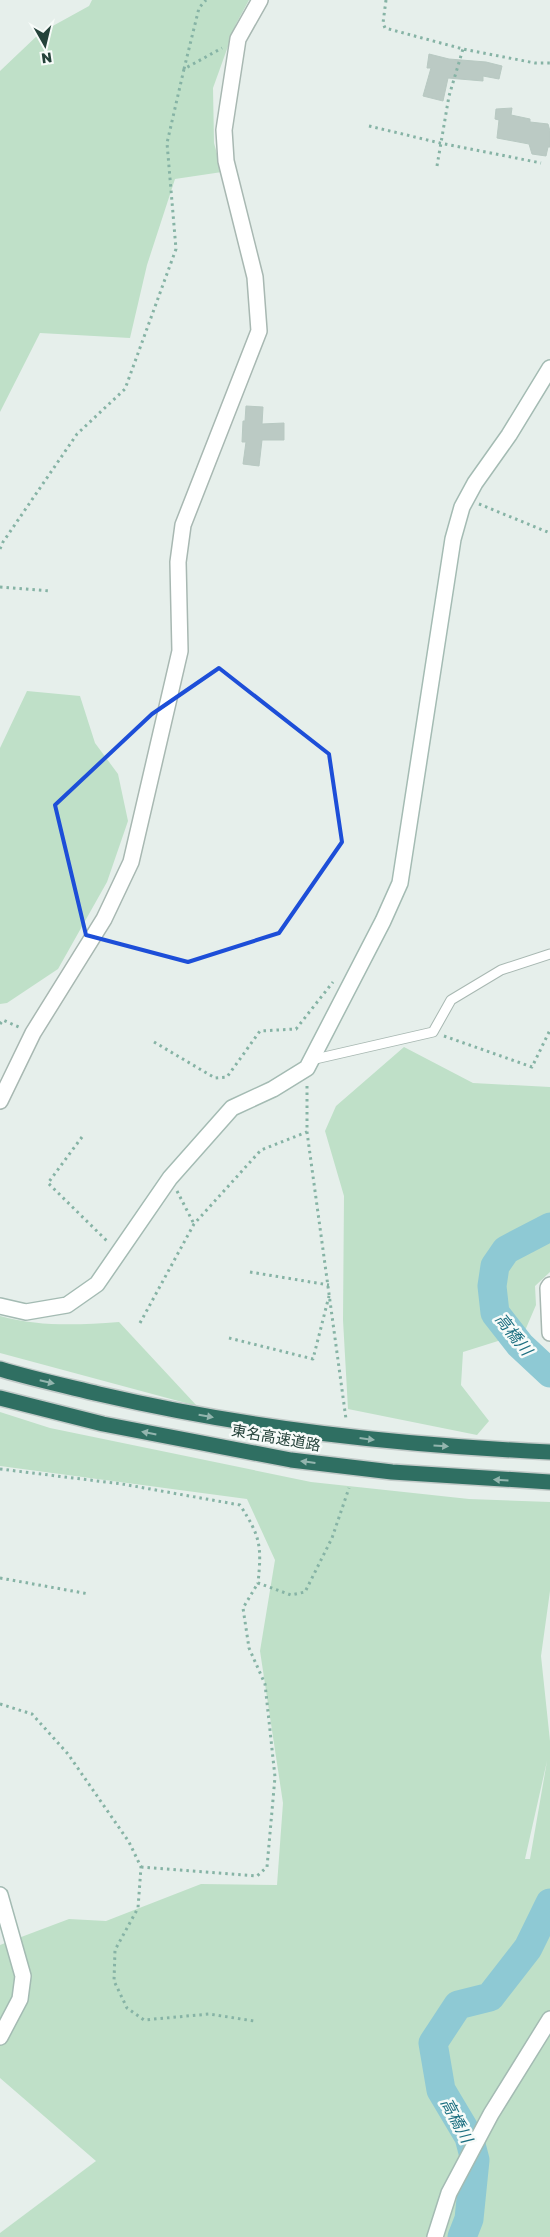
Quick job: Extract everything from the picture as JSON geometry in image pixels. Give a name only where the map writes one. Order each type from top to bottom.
[{"type":"highway","name":"東名高速道路","points":[[0,1369],[166,1409],[276,1429],[393,1442],[550,1452]]},
{"type":"highway","name":"東名高速道路","points":[[0,1398],[103,1424],[281,1458],[392,1472],[550,1482]]},
{"type":"street","points":[[0,1101],[33,1033],[104,919],[131,862],[180,651],[178,562],[183,525],[259,331],[255,277],[226,161],[224,130],[238,39],[260,0]]},
{"type":"street","points":[[0,1306],[26,1312],[67,1304],[97,1284],[170,1178],[232,1108],[273,1089],[309,1064],[383,922],[400,883],[453,539],[462,507],[475,483],[509,435],[550,368]]},
{"type":"street","points":[[550,1285],[548,1288],[550,1334]]},
{"type":"street","points":[[0,1895],[23,1976],[20,1999],[0,2037]]},
{"type":"street","points":[[435,2237],[449,2193],[491,2114],[550,2019]]},
{"type":"lane","points":[[309,1064],[433,1032],[451,1000],[500,970],[550,954]]},
{"type":"path","points":[[0,549],[77,434],[125,388],[176,249],[167,142],[199,8],[206,0]]},
{"type":"path","points":[[386,0],[383,24],[385,28],[463,49],[535,63],[550,63]]},
{"type":"path","points":[[184,69],[238,39]]},
{"type":"path","points":[[437,166],[449,96],[463,49]]},
{"type":"path","points":[[369,126],[440,143],[541,163]]},
{"type":"path","points":[[466,499],[550,533]]},
{"type":"path","points":[[0,587],[50,591]]},
{"type":"path","points":[[154,1042],[215,1078],[227,1077],[260,1031],[296,1029],[343,970],[356,971]]},
{"type":"path","points":[[0,1024],[1,1019],[33,1033]]},
{"type":"path","points":[[433,1032],[532,1067],[550,1030]]},
{"type":"path","points":[[309,1064],[307,1132],[346,1419]]},
{"type":"path","points":[[140,1323],[194,1224],[261,1150],[307,1132]]},
{"type":"path","points":[[82,1138],[48,1183],[119,1253]]},
{"type":"path","points":[[170,1178],[194,1224]]},
{"type":"path","points":[[250,1272],[329,1285]]},
{"type":"path","points":[[229,1338],[313,1359],[330,1293]]},
{"type":"path","points":[[0,1469],[122,1484],[240,1505],[256,1530],[261,1556],[258,1582],[243,1608],[249,1648],[265,1684],[275,1777],[267,1867],[257,1876],[141,1867]]},
{"type":"path","points":[[258,1582],[291,1595],[305,1592],[332,1538],[349,1488]]},
{"type":"path","points":[[0,1578],[88,1594]]},
{"type":"path","points":[[0,1704],[32,1714],[68,1754],[129,1842],[141,1867],[138,1908],[116,1950],[114,1980],[127,2008],[144,2020],[209,2014],[254,2021]]},
{"type":"highlighted area","points":[[219,668],[329,754],[342,842],[279,933],[188,962],[86,935],[55,805],[152,714]]},
{"type":"green space","points":[[92,0],[249,0],[236,24],[213,88],[214,143],[222,172],[175,179],[147,265],[130,338],[40,333],[0,412],[0,71],[40,33],[89,6]]},
{"type":"green space","points":[[27,691],[80,696],[95,743],[118,774],[128,821],[107,882],[58,969],[7,1003],[0,1004],[0,748]]},
{"type":"green space","points":[[404,1047],[473,1083],[550,1087],[550,1272],[535,1286],[536,1305],[524,1333],[463,1352],[461,1385],[489,1421],[477,1435],[348,1409],[343,1320],[344,1196],[325,1131],[336,1106]]},
{"type":"green space","points":[[0,1316],[45,1324],[119,1322],[197,1406],[0,1353]]},
{"type":"green space","points":[[0,1412],[50,1428],[311,1482],[469,1499],[550,1502],[550,1591],[541,1656],[550,1741],[550,2237],[0,2237],[0,2233],[96,2161],[0,2078],[0,1945],[69,1919],[106,1921],[201,1884],[277,1885],[283,1803],[260,1651],[275,1560],[247,1499],[0,1466]],"holes":[[[547,1761],[530,1859],[525,1859]]]},
{"type":"building","points":[[429,54],[449,59],[486,62],[502,66],[499,79],[483,76],[483,81],[448,78],[443,101],[423,96],[431,68],[427,68]]},
{"type":"building","points":[[512,108],[511,115],[530,119],[530,122],[548,124],[550,147],[548,147],[546,156],[532,154],[529,144],[497,138],[499,120],[495,119],[496,109]]},
{"type":"building","points":[[246,406],[263,407],[262,424],[284,423],[284,440],[262,440],[259,466],[243,464],[246,442],[242,442],[243,421],[245,421]]},
{"type":"waterway","name":"高橋川","points":[[550,1227],[506,1250],[495,1266],[492,1286],[495,1313],[520,1345],[550,1373]]},
{"type":"waterway","name":"高橋川","points":[[462,2237],[469,2219],[475,2160],[469,2137],[441,2090],[433,2043],[458,2005],[490,1997],[528,1948],[550,1903]]}]
